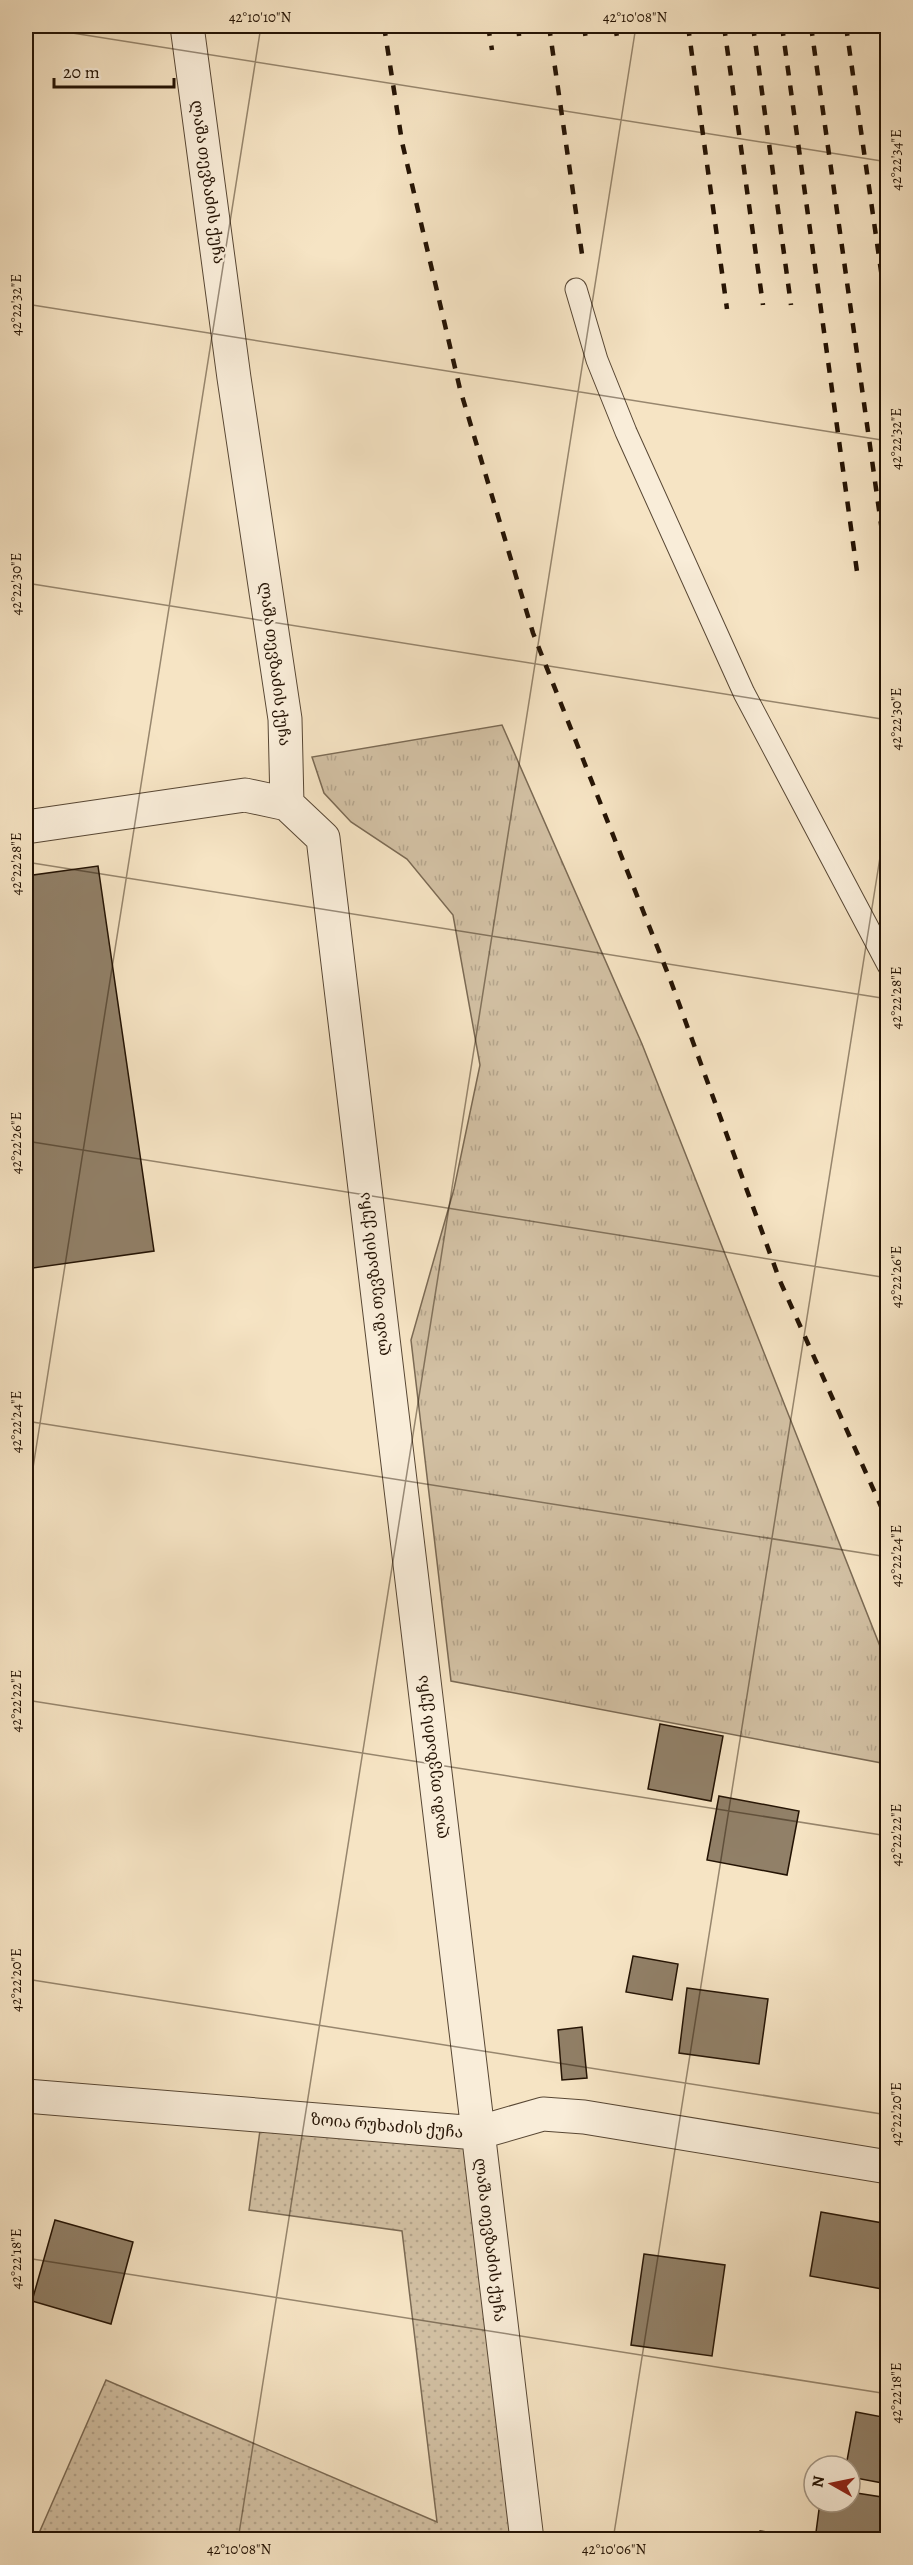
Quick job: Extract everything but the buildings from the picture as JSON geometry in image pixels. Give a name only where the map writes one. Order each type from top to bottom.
[{"type":"street","name":"ლაშა თევზაძის ქუჩა","points":[[187,26],[236,389],[285,719],[287,804],[323,838],[527,2540]]},
{"type":"street","points":[[26,827],[245,795],[287,804]]},
{"type":"street","name":"ზოია რუხაძის ქუჩა","points":[[26,2096],[477,2133],[543,2114],[584,2117],[888,2167]]},
{"type":"lane","points":[[576,289],[597,360],[626,432],[744,693],[888,965]]},
{"type":"green space","points":[[502,725],[642,1044],[887,1664],[887,1764],[451,1681],[411,1340],[454,1189],[480,1065],[453,915],[407,859],[351,822],[324,793],[312,757]]},
{"type":"green space","points":[[262,2116],[477,2133],[527,2539],[36,2540],[106,2380],[437,2522],[402,2231],[249,2210]]},
{"type":"railway","points":[[384,26],[402,142],[460,389],[533,633],[670,979],[780,1281],[888,1522]]},
{"type":"railway","points":[[488,26],[492,50]]},
{"type":"railway","points":[[518,26],[520,44]]},
{"type":"railway","points":[[549,26],[583,261]]},
{"type":"railway","points":[[584,26],[586,40]]},
{"type":"railway","points":[[615,26],[617,37]]},
{"type":"railway","points":[[647,26],[648,33]]},
{"type":"railway","points":[[688,26],[727,309]]},
{"type":"railway","points":[[724,26],[763,305]]},
{"type":"railway","points":[[753,26],[791,305]]},
{"type":"railway","points":[[782,26],[858,579]]},
{"type":"railway","points":[[811,26],[888,574]]},
{"type":"railway","points":[[846,26],[888,320]]},
{"type":"railway","points":[[881,26],[888,76]]}]
